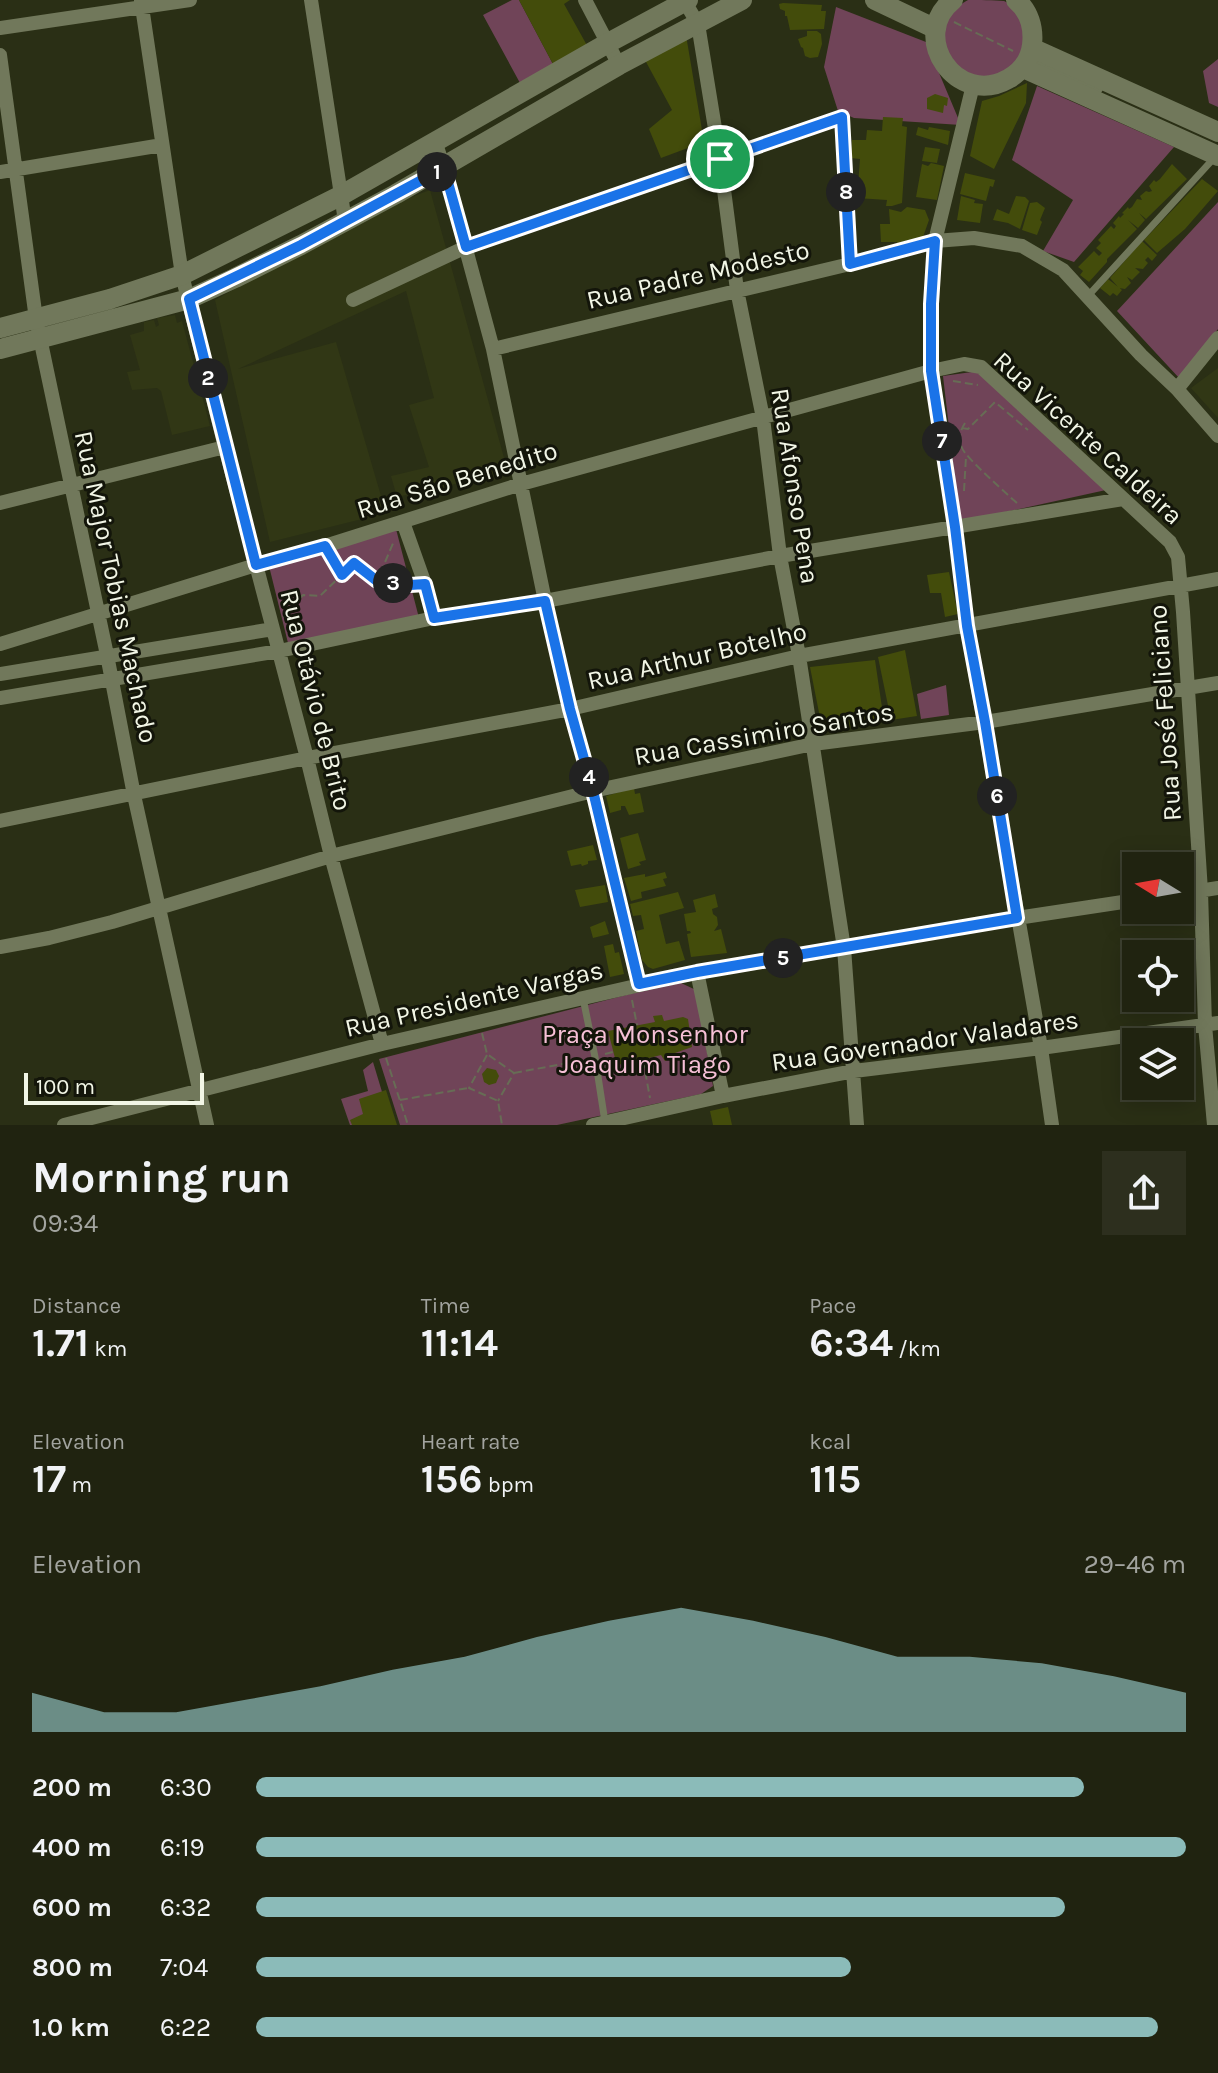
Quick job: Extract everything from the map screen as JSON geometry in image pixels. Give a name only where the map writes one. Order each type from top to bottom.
[{"type":"main road","points":[[0,328],[38,329],[189,299],[301,245],[444,168],[619,65],[742,0]]},
{"type":"main road","points":[[875,0],[944,9],[936,44],[940,58],[948,70],[960,79],[973,85],[987,86],[1013,77],[1028,58],[1033,33],[1029,17],[1016,0]]},
{"type":"main road","points":[[0,349],[38,329],[110,299],[182,275],[293,220],[687,1]]},
{"type":"main road","points":[[1028,58],[1218,132]]},
{"type":"main road","points":[[1028,58],[1218,150]]},
{"type":"main road","points":[[293,220],[301,245]]},
{"type":"street","points":[[0,28],[141,4],[190,0]]},
{"type":"street","points":[[311,0],[345,221]]},
{"type":"street","points":[[585,0],[619,65]]},
{"type":"street","name":"Rua Afonso Pena","points":[[687,1],[698,24],[737,290],[763,418],[780,556],[799,656],[844,948],[857,1125]]},
{"type":"street","name":"Rua Otávio de Brito","points":[[141,4],[182,275],[382,1044]]},
{"type":"street","name":"Rua Major Tobias Machado","points":[[0,55],[38,329],[134,795],[207,1125]]},
{"type":"street","points":[[973,85],[935,241],[931,371],[967,626],[1052,1125]]},
{"type":"street","points":[[353,300],[466,247],[842,117],[850,264]]},
{"type":"street","points":[[435,141],[493,349],[545,601],[593,791],[634,986]]},
{"type":"street","points":[[0,172],[162,145]]},
{"type":"street","name":"Rua Padre Modesto","points":[[493,349],[935,241],[974,238],[1022,246],[1063,270],[1218,436]]},
{"type":"street","points":[[1177,389],[1218,338]]},
{"type":"street","name":"Rua Vicente Caldeira","points":[[931,371],[964,364],[981,367],[1170,542],[1178,557],[1181,586]]},
{"type":"street","name":"Rua São Benedito","points":[[0,644],[521,484],[931,371]]},
{"type":"street","points":[[0,503],[225,447]]},
{"type":"street","points":[[0,698],[279,651],[434,618],[545,601],[780,556],[1123,499]]},
{"type":"street","points":[[403,522],[434,618]]},
{"type":"street","name":"Rua Arthur Botelho","points":[[0,821],[307,758],[570,709],[799,656],[1218,579]]},
{"type":"street","name":"Rua José Feliciano","points":[[1181,586],[1211,1024],[1214,1125]]},
{"type":"street","points":[[0,674],[273,629]]},
{"type":"street","name":"Rua Cassimiro Santos","points":[[0,947],[49,938],[159,909],[331,856],[593,791],[813,744],[985,722],[1218,683]]},
{"type":"street","points":[[1194,892],[1218,888]]},
{"type":"street","name":"Rua Presidente Vargas","points":[[64,1125],[110,1120],[200,1091],[382,1044],[697,972],[1122,902]]},
{"type":"street","points":[[697,972],[723,1096]]},
{"type":"street","name":"Rua Governador Valadares","points":[[599,1124],[659,1116],[723,1096],[854,1071],[1211,1024]]},
{"type":"lane","points":[[1087,297],[1218,150]]},
{"type":"lane","points":[[583,998],[595,1057],[599,1124]]},
{"type":"path","points":[[944,9],[1028,58]]},
{"type":"path","points":[[951,380],[986,386]]},
{"type":"path","points":[[962,428],[968,429],[996,401],[1032,433]]},
{"type":"path","points":[[965,423],[960,435],[966,456],[1022,509]]},
{"type":"path","points":[[964,495],[966,456]]},
{"type":"path","points":[[377,581],[403,522]]},
{"type":"path","points":[[325,546],[342,575]]},
{"type":"path","points":[[273,629],[303,595],[320,596],[354,563],[377,581],[425,584]]},
{"type":"path","points":[[634,986],[637,1025]]},
{"type":"path","points":[[469,1088],[487,1054],[480,1022]]},
{"type":"path","points":[[382,1044],[408,1125]]},
{"type":"path","points":[[487,1054],[514,1073],[595,1057]]},
{"type":"path","points":[[643,1060],[659,1116]]},
{"type":"path","points":[[502,1125],[498,1101],[514,1073]]},
{"type":"path","points":[[400,1100],[469,1088],[498,1101]]},
{"type":"shaded area","points":[[430,190],[508,472],[397,497],[391,476],[429,467],[409,405],[434,398],[406,291],[238,369],[336,342],[386,513],[270,542],[215,300],[367,214]]},
{"type":"shaded area","points":[[175,315],[177,323],[182,321],[210,426],[172,435],[161,391],[157,388],[132,390],[127,372],[140,370],[130,335],[144,331],[144,322],[154,320],[156,327],[159,325],[157,318]]},
{"type":"shaded area","points":[[1218,368],[1218,418],[1191,388]]},
{"type":"green space","points":[[512,0],[519,0],[554,66],[520,83],[483,15]]},
{"type":"green space","points":[[968,0],[1004,1],[1021,18],[1026,42],[1019,59],[1009,70],[984,78],[970,76],[957,67],[949,55],[945,40],[946,25],[953,11]]},
{"type":"green space","points":[[836,7],[926,42],[961,125],[854,118],[838,111],[824,67]]},
{"type":"green space","points":[[1218,59],[1218,107],[1209,103],[1203,71]]},
{"type":"green space","points":[[1037,86],[1174,147],[1074,262],[1043,251],[1073,200],[1012,160]]},
{"type":"green space","points":[[1218,202],[1218,329],[1180,379],[1117,311]]},
{"type":"green space","points":[[979,371],[1106,490],[960,522],[943,376]]},
{"type":"green space","points":[[396,529],[419,618],[288,643],[269,566]]},
{"type":"green space","points":[[946,685],[949,715],[921,719],[917,694]]},
{"type":"green space","name":"Praça Monsenhor Joaquim Tiago","points":[[681,983],[696,990],[713,1086],[701,1094],[557,1125],[400,1125],[379,1059]]},
{"type":"green space","points":[[373,1062],[392,1125],[350,1125],[341,1099],[368,1091],[363,1070]]},
{"type":"building","points":[[519,0],[570,0],[564,4],[589,49],[554,66]]},
{"type":"building","points":[[779,4],[822,5],[821,11],[826,11],[824,29],[790,30],[785,11],[780,9]]},
{"type":"building","points":[[807,31],[821,34],[818,57],[805,56],[801,47],[798,39],[807,36]]},
{"type":"building","points":[[686,35],[704,142],[661,158],[649,129],[672,110],[645,60]]},
{"type":"building","points":[[1027,83],[1026,103],[994,169],[970,156],[982,101]]},
{"type":"building","points":[[935,94],[948,98],[943,113],[927,109],[927,98]]},
{"type":"building","points":[[883,117],[903,118],[902,126],[907,127],[902,203],[892,206],[886,206],[887,200],[857,198],[860,159],[851,158],[852,140],[866,140],[867,130],[882,131]]},
{"type":"building","points":[[918,127],[950,131],[948,145],[916,135]]},
{"type":"building","points":[[925,147],[940,149],[937,163],[922,161]]},
{"type":"building","points":[[931,163],[944,166],[937,200],[916,197],[922,164],[928,166]]},
{"type":"building","points":[[1172,164],[1187,179],[1146,219],[1139,213],[1145,220],[1138,228],[1128,220],[1137,229],[1089,282],[1080,275],[1083,271],[1078,267],[1094,251],[1099,256],[1102,253],[1096,248],[1101,243],[1098,240],[1111,226],[1114,229],[1116,226],[1113,223],[1128,207],[1132,207],[1137,199],[1142,200],[1140,196],[1152,191],[1149,186],[1160,179]]},
{"type":"building","points":[[965,173],[995,180],[986,201],[960,194]]},
{"type":"building","points":[[1202,179],[1218,191],[1185,229],[1157,253],[1144,240]]},
{"type":"building","points":[[961,196],[983,204],[980,223],[957,220]]},
{"type":"building","points":[[1016,196],[1029,201],[1020,229],[993,220],[997,209],[1009,214]]},
{"type":"building","points":[[1037,202],[1045,208],[1037,235],[1022,230],[1030,203]]},
{"type":"building","points":[[907,207],[925,210],[929,220],[923,237],[897,244],[881,242],[880,224],[890,224],[889,209],[901,212]]},
{"type":"building","points":[[1142,241],[1157,255],[1152,261],[1148,257],[1145,260],[1148,263],[1143,269],[1135,268],[1140,272],[1132,280],[1127,277],[1131,283],[1125,289],[1119,288],[1110,278]]},
{"type":"building","points":[[1108,279],[1122,290],[1117,296],[1113,293],[1110,296],[1100,288]]},
{"type":"building","points":[[949,572],[958,614],[945,617],[941,593],[930,593],[927,575]]},
{"type":"building","points":[[905,650],[917,716],[891,720],[878,657]]},
{"type":"building","points":[[875,660],[884,721],[823,733],[810,667]]},
{"type":"building","points":[[634,788],[635,794],[640,793],[644,812],[629,815],[625,806],[621,806],[621,810],[610,813],[606,796]]},
{"type":"building","points":[[638,833],[646,860],[628,869],[620,838]]},
{"type":"building","points":[[593,845],[597,860],[588,861],[582,866],[571,866],[567,851]]},
{"type":"building","points":[[665,872],[667,878],[663,879],[666,886],[641,892],[642,898],[631,901],[624,878]]},
{"type":"building","points":[[605,885],[608,902],[580,907],[575,890]]},
{"type":"building","points":[[678,892],[684,908],[659,915],[666,944],[679,941],[685,960],[653,969],[642,960],[636,931],[644,929],[641,915],[633,916],[630,904]]},
{"type":"building","points":[[715,894],[718,907],[712,909],[718,925],[714,931],[721,929],[727,953],[691,957],[687,934],[691,933],[687,931],[684,914],[696,912],[693,900]]},
{"type":"building","points":[[605,921],[609,934],[593,938],[590,927]]},
{"type":"building","points":[[613,944],[615,953],[619,952],[624,974],[610,977],[604,946]]},
{"type":"building","points":[[662,1015],[664,1021],[683,1017],[688,1019],[692,1047],[675,1053],[674,1058],[665,1061],[661,1055],[622,1065],[616,1062],[608,1031],[655,1022],[653,1016]]},
{"type":"building","points":[[487,1068],[496,1070],[499,1076],[496,1083],[489,1085],[484,1082],[482,1074]]},
{"type":"building","points":[[386,1090],[397,1125],[352,1125],[350,1120],[363,1114],[359,1099]]},
{"type":"building","points":[[728,1107],[732,1125],[713,1125],[710,1111]]},
{"type":"route","points":[[842,117],[850,264],[935,241],[931,371],[967,626],[1017,918],[639,984],[545,601],[434,618],[425,584],[377,581],[354,563],[342,575],[325,546],[256,565],[189,299],[301,245],[444,168],[466,247],[720,159],[842,117]]}]
